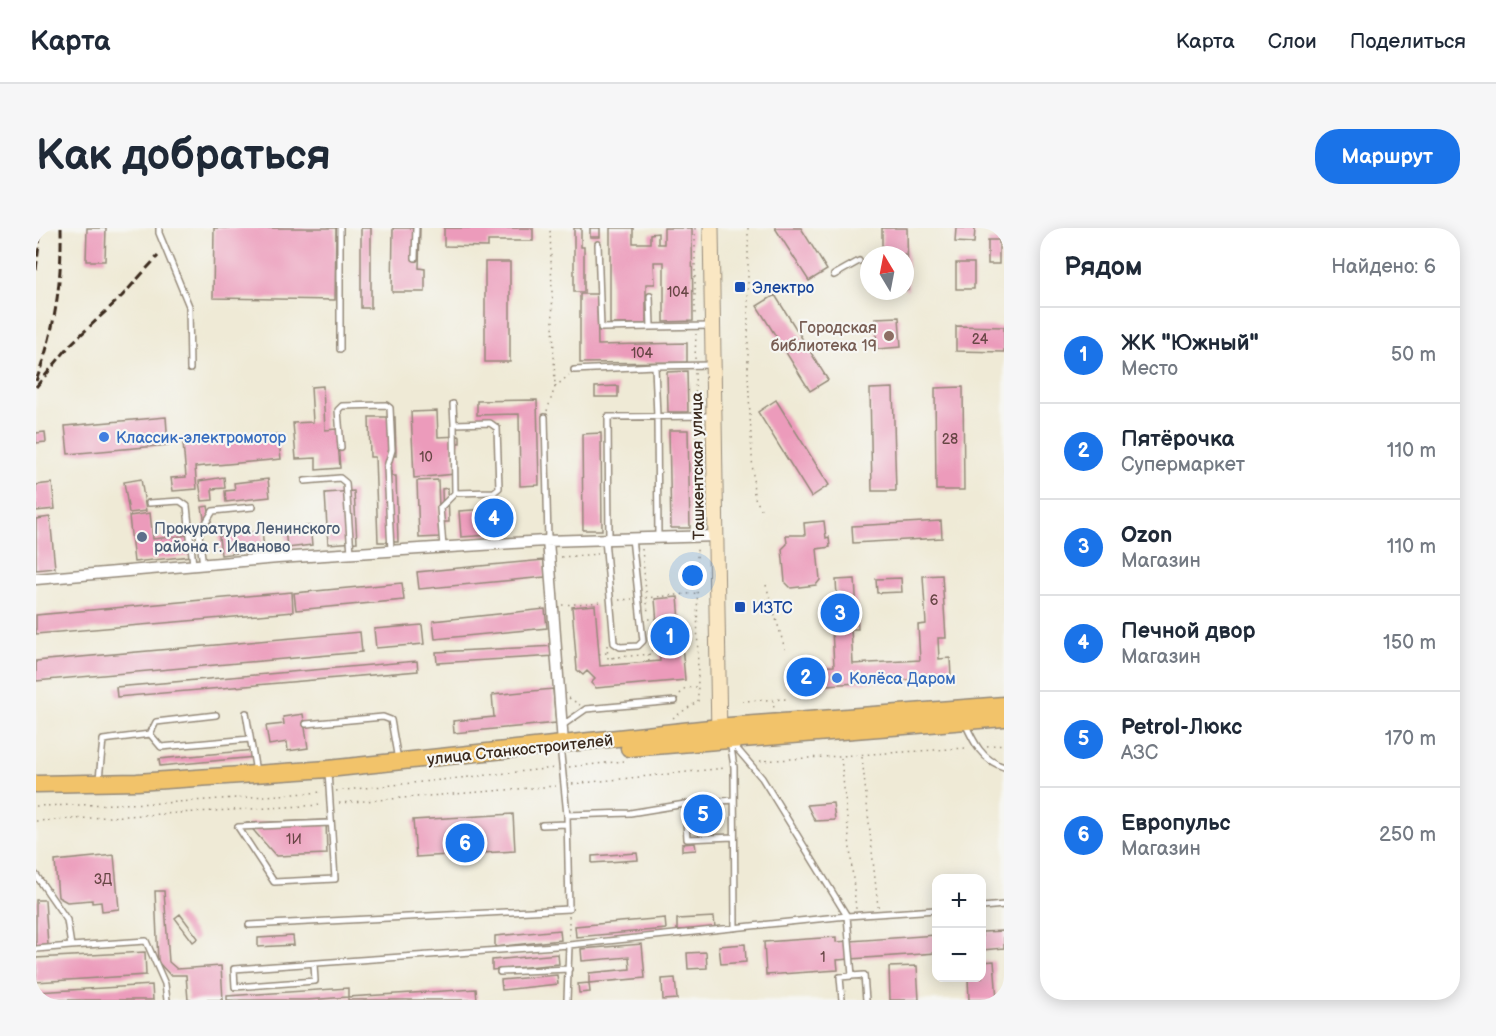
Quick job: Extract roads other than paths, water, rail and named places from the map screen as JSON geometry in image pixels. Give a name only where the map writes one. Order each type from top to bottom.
[{"type":"main road","name":"Ташкентская улица","points":[[711,228],[717,326],[724,733]]},
{"type":"main road","name":"Ташкентская улица","points":[[720,228],[717,326],[713,365],[721,511]]},
{"type":"main road","name":"улица Станкостроителей","points":[[36,790],[138,789],[328,780],[562,755],[724,733],[1004,705]]},
{"type":"main road","name":"улица Станкостроителей","points":[[724,733],[1004,718]]},
{"type":"main road","name":"улица Станкостроителей","points":[[36,784],[256,774],[328,780],[398,762],[562,755]]},
{"type":"street","points":[[36,579],[351,553],[548,540],[721,536]]},
{"type":"street","points":[[548,540],[562,726],[562,755]]},
{"type":"lane","points":[[159,228],[189,306],[190,369]]},
{"type":"lane","points":[[340,228],[340,349]]},
{"type":"lane","points":[[416,228],[416,258]]},
{"type":"lane","points":[[598,244],[601,328],[717,326]]},
{"type":"lane","points":[[834,275],[859,261]]},
{"type":"lane","points":[[650,296],[651,327]]},
{"type":"lane","points":[[574,370],[713,365]]},
{"type":"lane","points":[[655,366],[658,537]]},
{"type":"lane","points":[[341,448],[338,410],[342,406],[386,405],[390,408],[392,450],[387,467],[391,551]]},
{"type":"lane","points":[[453,405],[455,493]]},
{"type":"lane","points":[[632,538],[643,641],[638,646],[620,647],[614,643],[607,539],[608,417],[714,416]]},
{"type":"lane","points":[[545,417],[548,540]]},
{"type":"lane","points":[[443,547],[440,508],[455,493],[494,492],[499,488],[497,428],[490,423],[454,424]]},
{"type":"lane","points":[[305,481],[340,478],[346,483],[351,553]]},
{"type":"lane","points":[[149,503],[180,501],[187,506],[198,565]]},
{"type":"lane","points":[[198,565],[199,534],[213,511],[253,507]]},
{"type":"lane","points":[[562,726],[586,709],[675,701]]},
{"type":"lane","points":[[246,713],[256,774]]},
{"type":"lane","points":[[150,734],[156,722],[216,715]]},
{"type":"lane","points":[[306,724],[383,717],[391,720],[398,762]]},
{"type":"lane","points":[[964,721],[982,754],[992,764],[1004,767]]},
{"type":"lane","points":[[724,733],[762,778],[847,916],[852,976]]},
{"type":"lane","points":[[724,733],[734,767],[735,928]]},
{"type":"lane","points":[[150,734],[161,747],[250,739]]},
{"type":"lane","points":[[99,782],[103,740],[150,734]]},
{"type":"lane","points":[[249,926],[569,909],[567,815],[562,755]]},
{"type":"lane","points":[[328,780],[335,879],[274,882],[238,827],[330,823]]},
{"type":"lane","points":[[567,815],[630,813],[685,804],[734,800]]},
{"type":"lane","points":[[685,804],[687,839],[733,837]]},
{"type":"lane","points":[[542,825],[567,824]]},
{"type":"lane","points":[[36,875],[67,920],[71,946]]},
{"type":"lane","points":[[986,907],[1004,905]]},
{"type":"lane","points":[[314,964],[315,981],[235,987],[234,969],[569,945],[857,915],[932,910]]},
{"type":"lane","points":[[36,949],[146,941],[165,984],[167,1000]]},
{"type":"lane","points":[[567,1000],[569,945]]},
{"type":"lane","points":[[500,972],[569,969]]},
{"type":"lane","points":[[842,1000],[840,977],[864,975],[866,1000]]},
{"type":"railway","points":[[36,270],[41,228]]},
{"type":"railway","points":[[36,381],[53,325],[59,287],[61,228]]},
{"type":"railway","points":[[36,387],[71,344],[122,296],[158,256]]},
{"type":"place","name":"Электро","points":[[740,287]]},
{"type":"place","name":"Городская библиотека 19","points":[[889,336]]},
{"type":"place","name":"Классик-электромотор","points":[[104,437]]},
{"type":"place","name":"Печной двор","points":[[494,518]]},
{"type":"place","name":"Прокуратура Ленинского района г. Иваново","points":[[142,537]]},
{"type":"place","name":"ИЗТС","points":[[740,607]]},
{"type":"place","name":"Ozon","points":[[840,613]]},
{"type":"place","name":"ЖК \"Южный\"","points":[[670,636]]},
{"type":"place","name":"Пятёрочка","points":[[806,677]]},
{"type":"place","name":"Колёса Даром","points":[[837,678]]},
{"type":"place","name":"Petrol-Люкс","points":[[703,814]]},
{"type":"place","name":"Европульс","points":[[465,843]]}]
